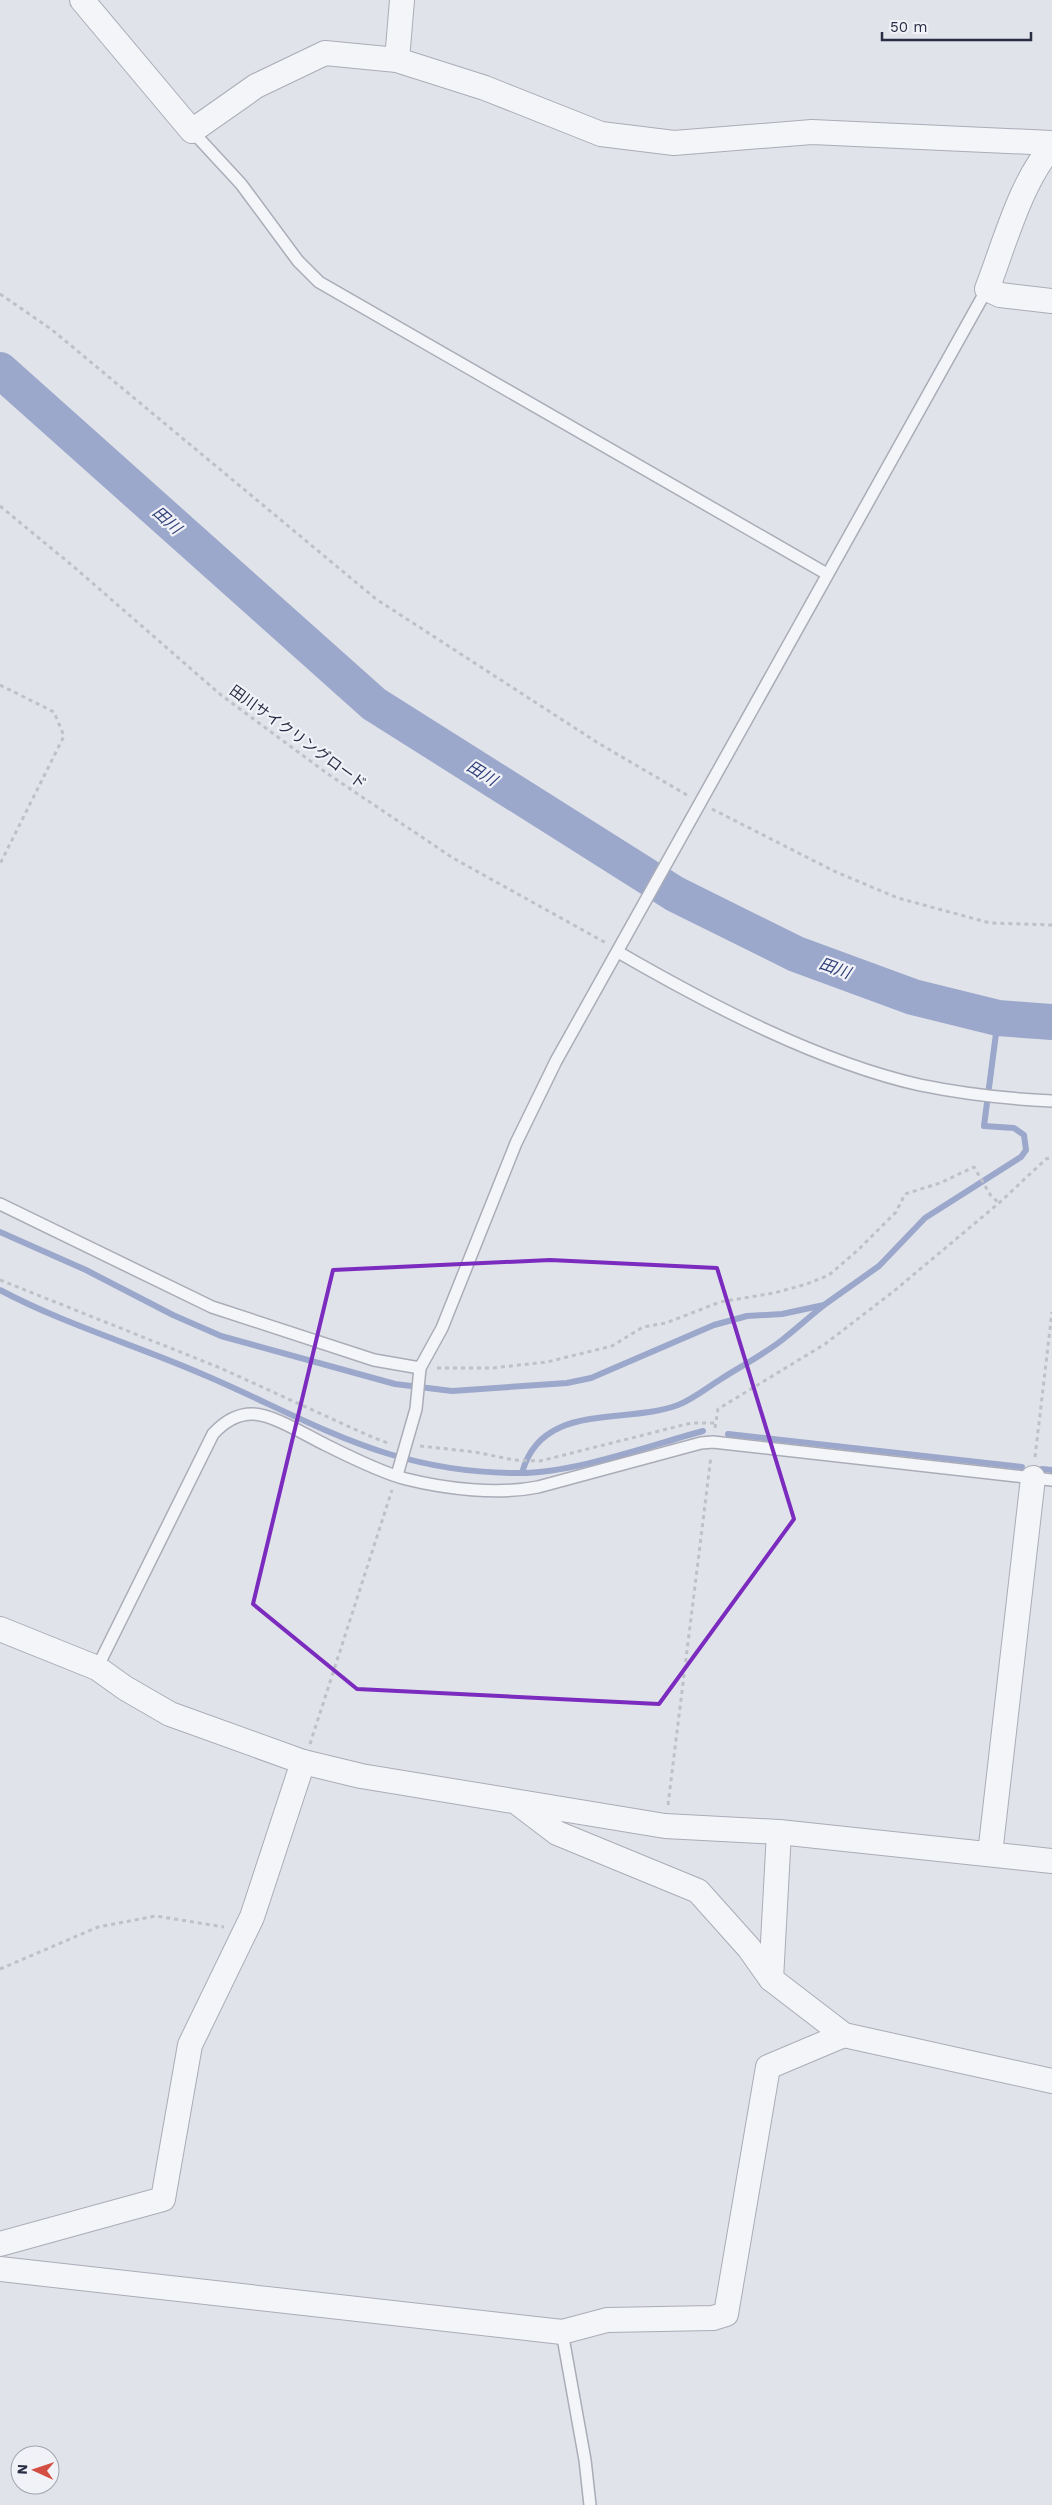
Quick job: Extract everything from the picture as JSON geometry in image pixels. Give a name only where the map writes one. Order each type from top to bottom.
[{"type":"street","points":[[82,0],[192,131],[256,86],[325,53],[397,60],[485,88],[601,134],[674,143],[812,132],[1052,143]]},
{"type":"street","points":[[397,60],[402,0]]},
{"type":"street","points":[[1052,147],[1040,159],[1017,210],[987,289],[1000,295],[1052,301]]},
{"type":"street","points":[[990,1854],[1042,1479]]},
{"type":"street","points":[[0,1629],[97,1668],[125,1688],[170,1714],[303,1762],[361,1776],[665,1826],[779,1832],[1052,1861]]},
{"type":"street","points":[[0,2244],[163,2199],[190,2045],[246,1931],[303,1762]]},
{"type":"street","points":[[518,1803],[557,1833],[698,1891],[749,1948],[772,1979],[844,2035],[1052,2081]]},
{"type":"street","points":[[772,1979],[779,1832]]},
{"type":"street","points":[[0,2268],[562,2332],[607,2320],[713,2318],[726,2314],[768,2067],[844,2035]]},
{"type":"lane","points":[[192,131],[241,184],[308,274],[319,282],[827,574]]},
{"type":"lane","points":[[397,1475],[416,1410],[420,1368],[442,1328],[516,1143],[556,1061],[617,948],[700,807],[827,574],[987,289]]},
{"type":"lane","points":[[617,948],[668,981],[743,1018],[868,1070],[919,1084],[964,1093],[1052,1101]]},
{"type":"lane","points":[[0,1204],[212,1307],[374,1360],[420,1368]]},
{"type":"lane","points":[[97,1668],[213,1434],[223,1423],[238,1415],[254,1414],[269,1418],[336,1450],[405,1479],[478,1490],[518,1491],[700,1442],[1042,1479]]},
{"type":"lane","points":[[562,2332],[585,2460],[590,2505]]},
{"type":"path","points":[[0,294],[51,329],[376,599],[700,807],[836,872],[898,898],[990,923],[1052,926]]},
{"type":"path","name":"田川サイクリングロード","points":[[0,506],[74,567],[221,695],[328,774],[452,858],[617,948]]},
{"type":"path","points":[[0,685],[54,712],[64,736],[0,864]]},
{"type":"path","points":[[665,1826],[718,1409],[825,1344],[894,1291],[999,1203],[1046,1159],[1052,1157]]},
{"type":"path","points":[[420,1368],[492,1368],[547,1362],[612,1346],[643,1327],[666,1324],[720,1302],[774,1293],[807,1284],[829,1275],[878,1232],[896,1212],[905,1194],[940,1183],[974,1167],[989,1193],[999,1203]]},
{"type":"path","points":[[0,1280],[218,1367],[374,1438],[405,1448],[475,1452],[516,1460],[535,1461],[691,1423],[716,1423]]},
{"type":"path","points":[[1042,1479],[1052,1312]]},
{"type":"path","points":[[303,1762],[397,1475]]},
{"type":"path","points":[[0,1969],[98,1927],[156,1916],[246,1931]]},
{"type":"highlighted area","points":[[550,1260],[717,1268],[794,1519],[659,1704],[357,1689],[253,1604],[333,1270]]},
{"type":"waterway","name":"田川","points":[[0,370],[374,704],[675,894],[796,954],[913,997],[998,1018],[1052,1022]]},
{"type":"waterway","points":[[0,1232],[86,1270],[173,1315],[221,1336],[395,1384],[452,1391],[567,1383],[591,1378],[714,1325],[747,1316],[782,1314],[824,1305],[879,1266],[925,1218],[1021,1157],[1026,1150],[1024,1135],[1014,1128],[984,1126],[998,1018]]},
{"type":"waterway","points":[[0,1290],[74,1324],[177,1363],[341,1437],[389,1454],[420,1462],[484,1472],[538,1472],[610,1458],[703,1431]]},
{"type":"waterway","points":[[522,1473],[532,1450],[547,1435],[566,1425],[587,1420],[657,1411],[678,1405],[760,1356],[823,1306]]},
{"type":"waterway","points":[[728,1434],[1022,1467]]},
{"type":"waterway","points":[[1042,1469],[1052,1470]]}]
